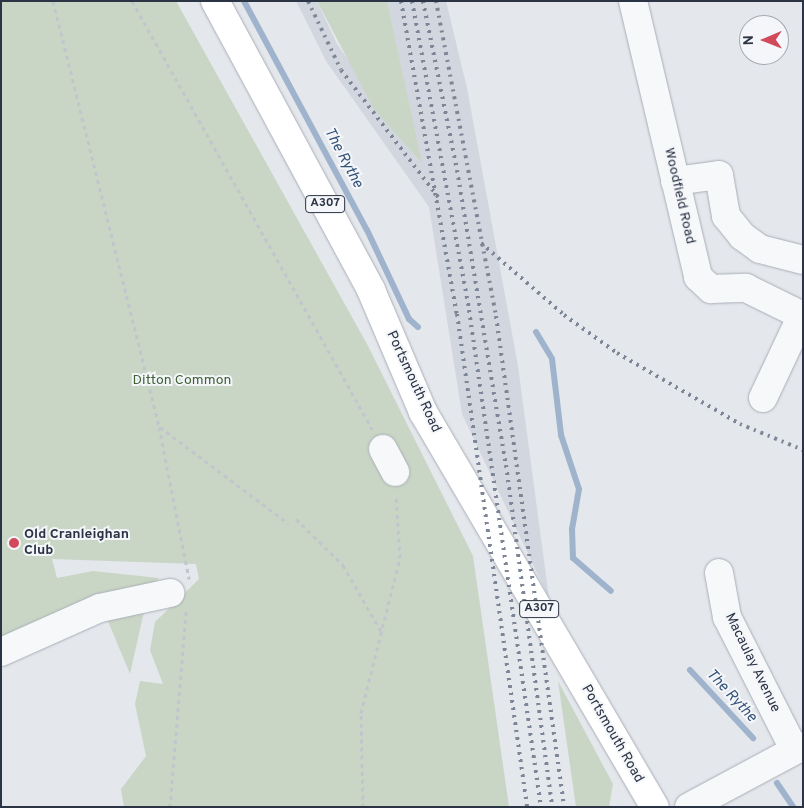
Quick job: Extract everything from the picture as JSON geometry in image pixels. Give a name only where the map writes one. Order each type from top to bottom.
[{"type":"main road","name":"Portsmouth Road","points":[[215,1],[371,290],[423,412],[655,807]]},
{"type":"street","name":"Woodfield Road","points":[[633,1],[698,277],[711,289],[746,288],[802,316]]},
{"type":"street","points":[[675,181],[719,175],[726,216],[742,236],[760,249],[803,260]]},
{"type":"street","points":[[763,398],[802,316]]},
{"type":"street","name":"Macaulay Avenue","points":[[719,573],[726,617],[798,747]]},
{"type":"street","points":[[1,652],[91,611],[182,596]]},
{"type":"street","points":[[694,804],[798,747]]},
{"type":"path","points":[[53,1],[159,427],[190,568],[182,596],[170,807]]},
{"type":"path","points":[[132,1],[389,460],[400,558],[361,713],[363,807]]},
{"type":"path","points":[[159,427],[289,524]]},
{"type":"path","points":[[296,519],[343,566],[382,634]]},
{"type":"shaded area","points":[[296,1],[317,1],[337,44],[421,162],[387,1],[446,1],[467,88],[518,366],[549,598],[462,414],[429,207],[326,61]]},
{"type":"green space","name":"Ditton Common","points":[[1,1],[176,1],[367,344],[473,556],[509,807],[124,807],[121,789],[146,756],[135,704],[140,681],[163,684],[150,650],[155,622],[199,579],[196,564],[52,559],[57,578],[93,571],[159,578],[144,593],[1,644]]},
{"type":"green space","points":[[317,1],[387,1],[422,163],[374,109]]},
{"type":"green space","points":[[145,607],[130,674],[105,614]]},
{"type":"green space","points":[[558,681],[613,784],[609,807],[576,807]]},
{"type":"waterway","name":"The Rythe","points":[[244,1],[367,230],[409,319],[418,327]]},
{"type":"waterway","name":"The Rythe","points":[[536,332],[552,359],[561,435],[579,489],[572,529],[573,558],[611,591]]},
{"type":"waterway","name":"The Rythe","points":[[690,670],[753,738]]},
{"type":"waterway","name":"The Rythe","points":[[777,783],[793,807]]},
{"type":"railway","points":[[308,1],[341,70],[438,197]]},
{"type":"railway","points":[[401,1],[457,314],[527,807]]},
{"type":"railway","points":[[412,1],[469,310],[541,807]]},
{"type":"railway","points":[[423,1],[457,170],[506,465],[552,807]]},
{"type":"railway","points":[[436,1],[496,316],[564,807]]},
{"type":"railway","points":[[481,243],[564,315],[617,353],[740,424],[803,450]]},
{"type":"place","name":"Old Cranleighan Club","points":[[14,543]]}]
